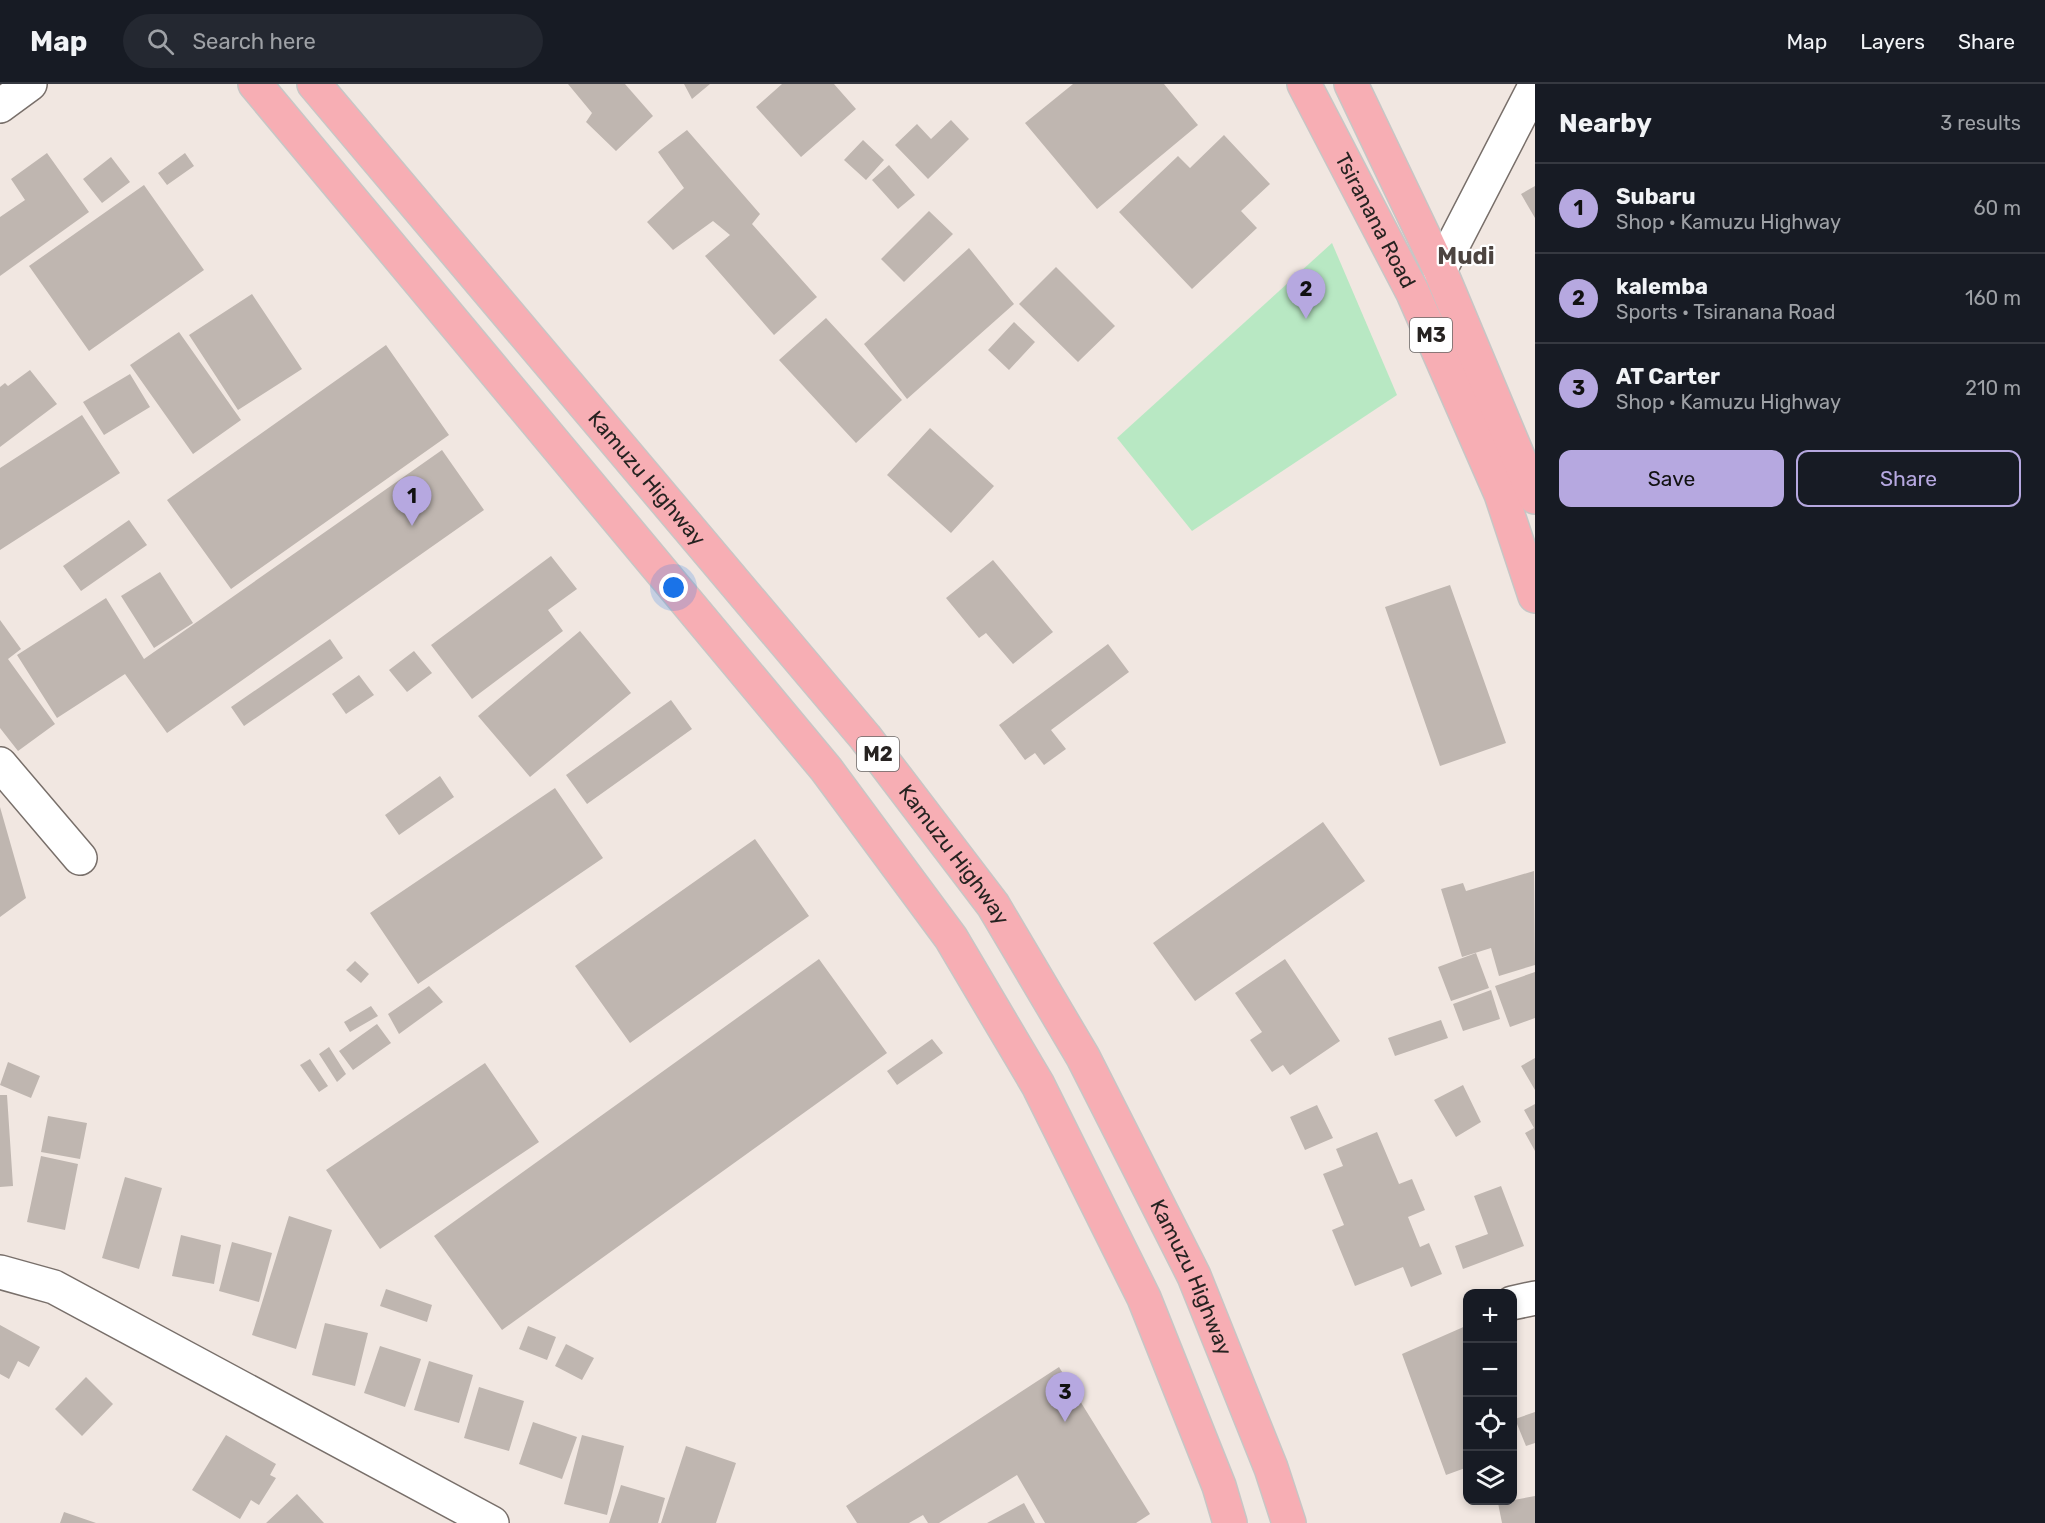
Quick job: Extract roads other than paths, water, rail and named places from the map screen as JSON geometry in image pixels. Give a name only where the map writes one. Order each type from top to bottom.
[{"type":"highway","name":"M2","points":[[255,84],[826,769],[951,938],[1038,1085],[1144,1298],[1219,1485],[1230,1523]]},
{"type":"highway","name":"Kamuzu Highway","points":[[314,84],[865,737],[993,905],[1083,1057],[1194,1276],[1271,1468],[1289,1523]]},
{"type":"highway","name":"Tsiranana Road","points":[[1304,84],[1413,293],[1501,494],[1535,596]]},
{"type":"highway","name":"Tsiranana Road","points":[[1351,84],[1440,270],[1531,470]]},
{"type":"street","points":[[0,106],[30,84]]},
{"type":"street","points":[[1440,270],[1535,86]]},
{"type":"street","points":[[0,764],[80,858]]},
{"type":"street","points":[[0,1272],[54,1287],[492,1523]]},
{"type":"street","points":[[1517,1302],[1535,1298]]},
{"type":"place","name":"kalemba","points":[[1306,319]]},
{"type":"place","name":"Subaru","points":[[412,526]]},
{"type":"place","name":"AT Carter","points":[[1065,1422]]},
{"type":"district","name":"Mudi","points":[[1466,256]]}]
